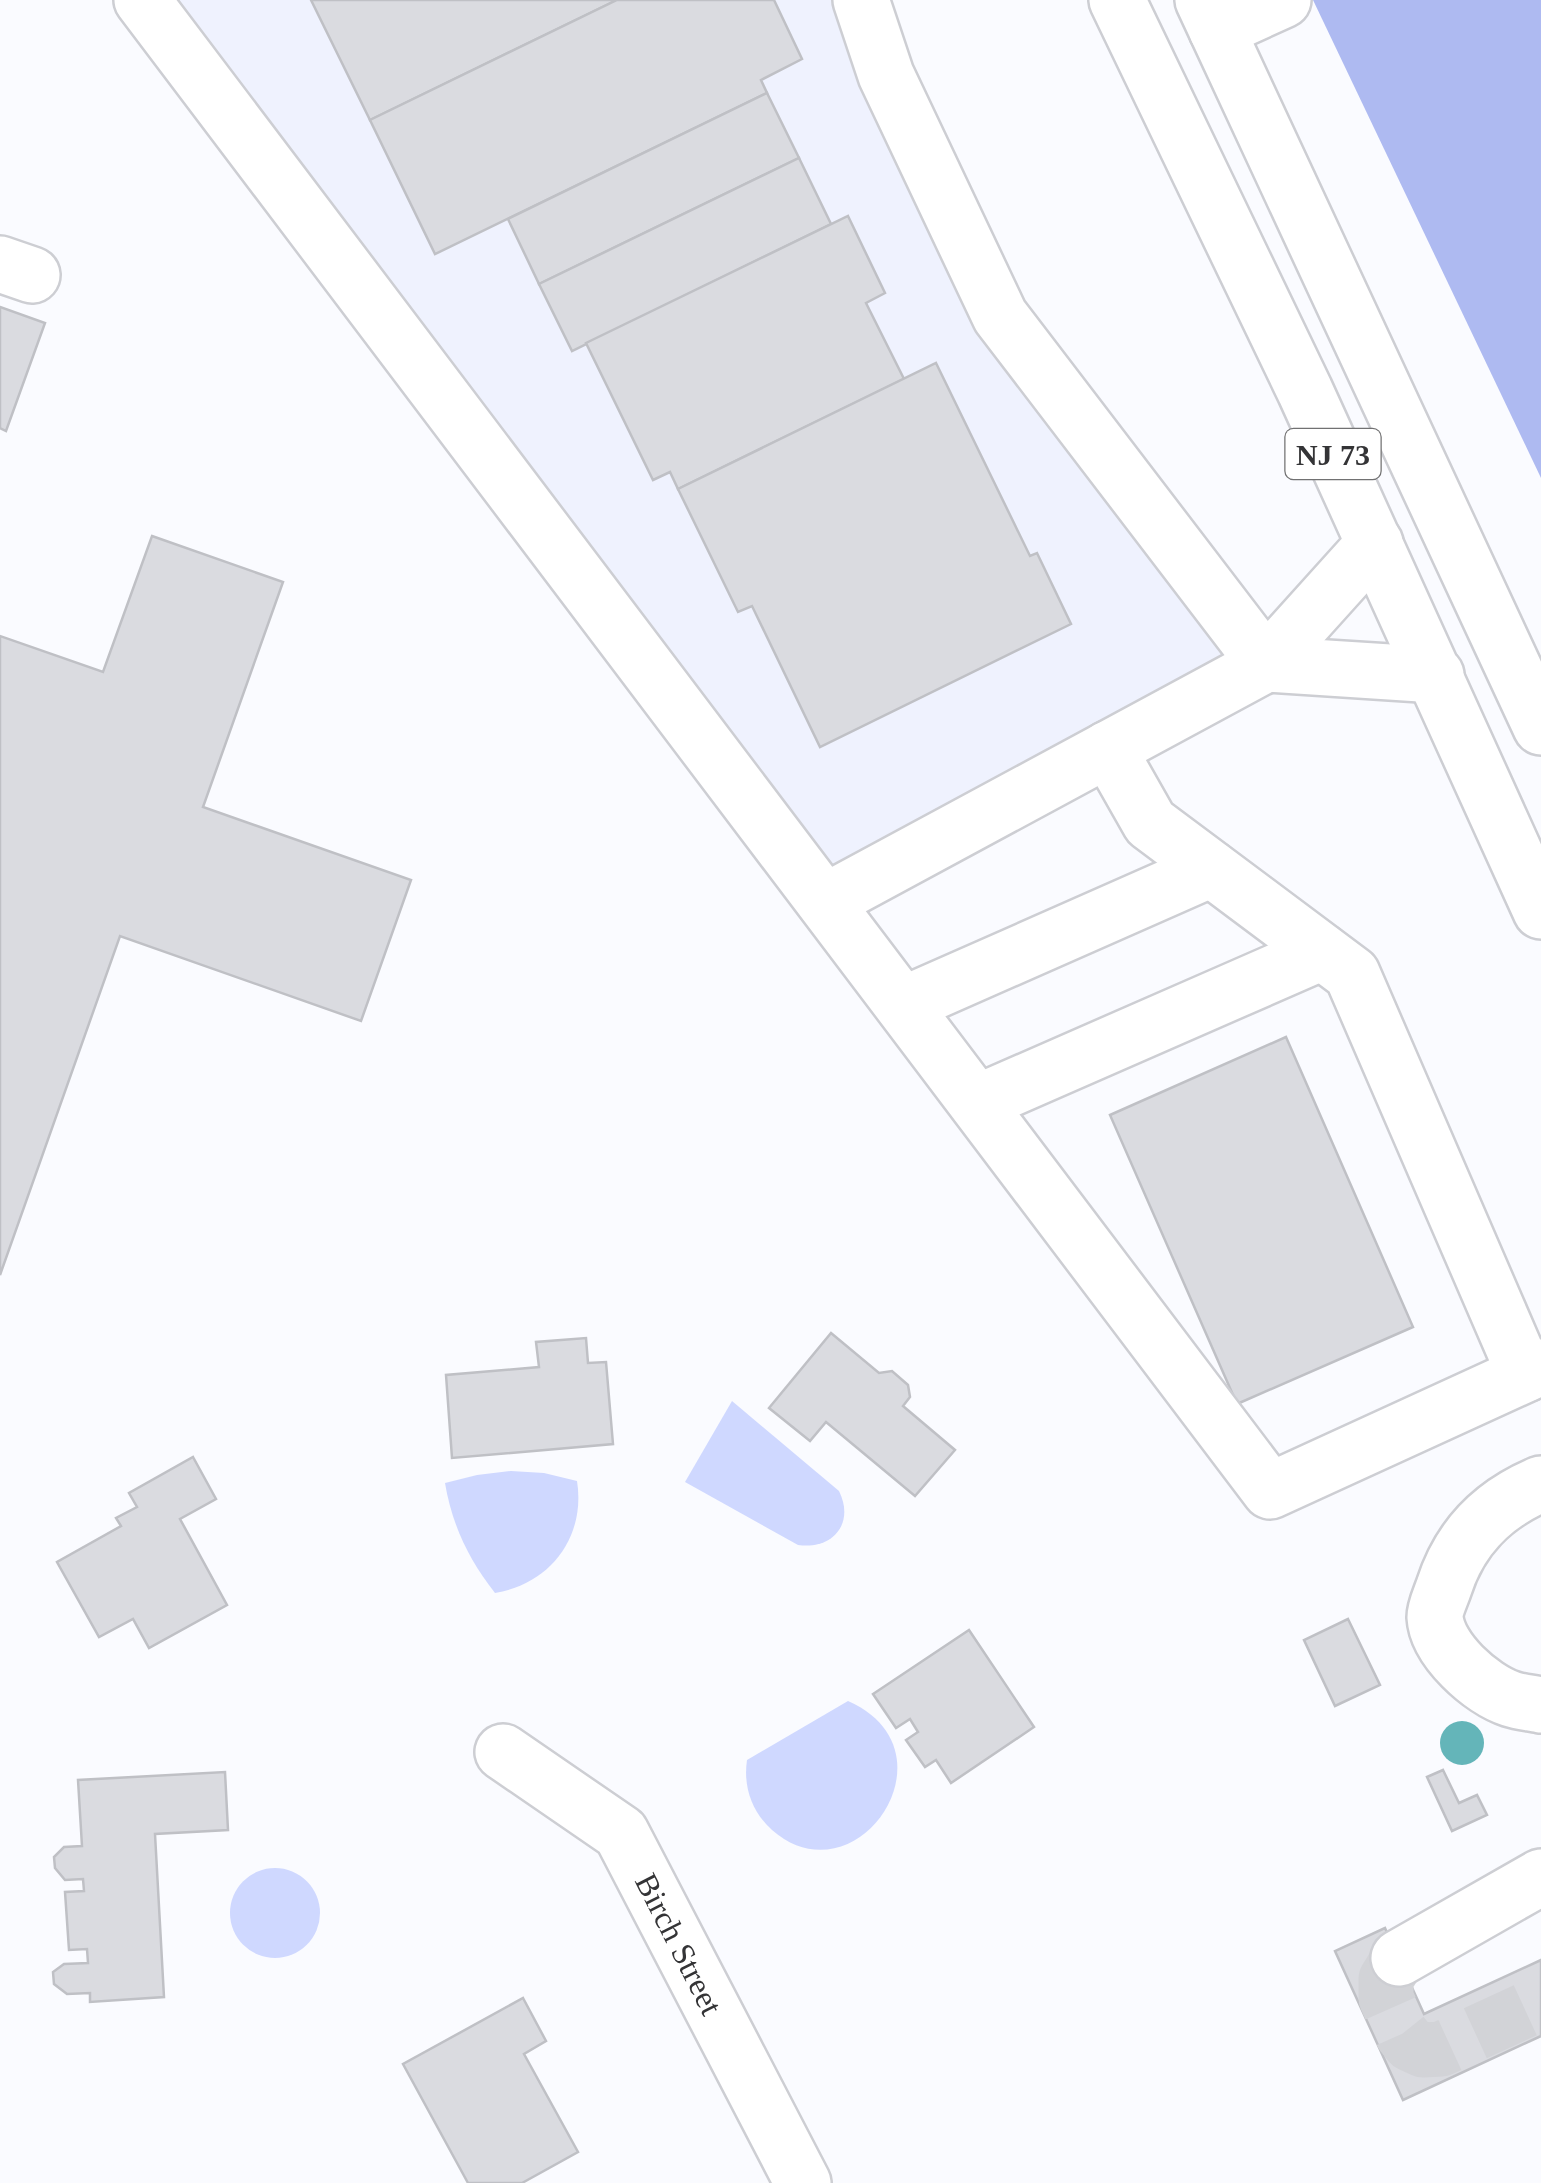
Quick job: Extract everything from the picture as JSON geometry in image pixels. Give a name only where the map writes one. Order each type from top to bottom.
[{"type":"main road","points":[[142,0],[1270,1490],[1533,1370],[1352,974],[1150,823],[1108,749]]},
{"type":"main road","points":[[861,0],[886,76],[1000,316],[1266,664],[1436,675]]},
{"type":"main road","name":"NJ 73","points":[[1117,0],[1436,675],[1541,911]]},
{"type":"main road","points":[[1210,15],[1282,0]]},
{"type":"main road","name":"NJ 73","points":[[1210,15],[1541,727]]},
{"type":"main road","points":[[825,902],[1266,664],[1374,543]]},
{"type":"main road","points":[[903,1005],[1211,869]]},
{"type":"main road","points":[[977,1103],[1322,952]]},
{"type":"main road","points":[[1541,1484],[1517,1494],[1480,1522],[1451,1566],[1435,1615],[1443,1642],[1476,1679],[1508,1698],[1541,1705]]},
{"type":"main road","name":"Birch Street","points":[[503,1752],[621,1833],[803,2183]]},
{"type":"main road","points":[[1399,1958],[1541,1878]]},
{"type":"shaded area","points":[[142,0],[861,0],[1000,316],[1266,664],[825,902]]},
{"type":"shaded area","points":[[1313,0],[1541,0],[1541,478]]},
{"type":"shaded area","points":[[732,1401],[839,1491],[844,1514],[831,1539],[798,1545],[685,1482]]},
{"type":"shaded area","points":[[511,1471],[577,1481],[576,1521],[570,1539],[547,1568],[532,1580],[495,1593],[463,1541],[445,1483]]},
{"type":"shaded area","points":[[848,1701],[881,1724],[896,1753],[896,1783],[884,1812],[863,1835],[835,1848],[804,1848],[772,1830],[759,1815],[748,1789],[747,1760]]},
{"type":"shaded area","points":[[1462,1721],[1478,1727],[1484,1743],[1478,1759],[1462,1765],[1446,1759],[1440,1743],[1446,1727]]},
{"type":"shaded area","points":[[275,1868],[307,1881],[320,1913],[307,1945],[275,1958],[243,1945],[230,1913],[243,1881]]},
{"type":"building","points":[[311,0],[617,0],[370,120]]},
{"type":"building","points":[[617,0],[774,0],[802,59],[761,80],[767,93],[435,254],[370,120]]},
{"type":"building","points":[[767,93],[799,158],[539,284],[508,219]]},
{"type":"building","points":[[799,158],[831,224],[572,351],[539,284]]},
{"type":"building","points":[[848,216],[885,293],[866,303],[904,379],[678,489],[670,472],[653,480],[586,343]]},
{"type":"building","points":[[0,307],[45,323],[6,431],[0,428]]},
{"type":"building","points":[[936,363],[1030,556],[1037,553],[1071,624],[820,747],[752,606],[738,612],[678,489]]},
{"type":"building","points":[[152,536],[283,582],[203,807],[411,880],[361,1021],[120,936],[0,1275],[0,636],[103,672]]},
{"type":"building","points":[[1286,1037],[1413,1327],[1237,1404],[1110,1115]]},
{"type":"building","points":[[831,1333],[879,1373],[892,1371],[908,1385],[910,1397],[903,1406],[955,1450],[915,1496],[826,1422],[810,1441],[769,1408]]},
{"type":"building","points":[[586,1338],[588,1363],[606,1362],[613,1444],[452,1458],[446,1375],[539,1367],[536,1342]]},
{"type":"building","points":[[193,1457],[216,1499],[180,1519],[227,1605],[149,1648],[133,1619],[99,1637],[57,1562],[121,1526],[116,1518],[137,1507],[129,1493]]},
{"type":"building","points":[[1348,1619],[1380,1685],[1335,1706],[1304,1640]]},
{"type":"building","points":[[969,1630],[1034,1727],[951,1783],[936,1760],[925,1767],[906,1740],[918,1732],[910,1719],[896,1728],[873,1694]]},
{"type":"building","points":[[1443,1770],[1459,1803],[1477,1795],[1487,1815],[1452,1831],[1427,1777]]},
{"type":"building","points":[[225,1772],[228,1830],[155,1834],[164,1997],[90,2002],[90,1993],[67,1994],[54,1984],[53,1972],[64,1964],[88,1963],[87,1949],[69,1950],[65,1892],[84,1891],[83,1879],[65,1880],[55,1868],[54,1857],[64,1847],[82,1846],[78,1780]]},
{"type":"building","points":[[1385,1928],[1424,2014],[1541,1960],[1541,2036],[1403,2100],[1335,1951]]},
{"type":"building","points":[[523,1998],[546,2041],[524,2054],[578,2152],[522,2183],[468,2183],[403,2064]]},
{"type":"tunnel","points":[[1399,1958],[1386,1979],[1386,1998],[1402,2034],[1410,2044],[1423,2050],[1441,2049],[1541,2003]]}]
